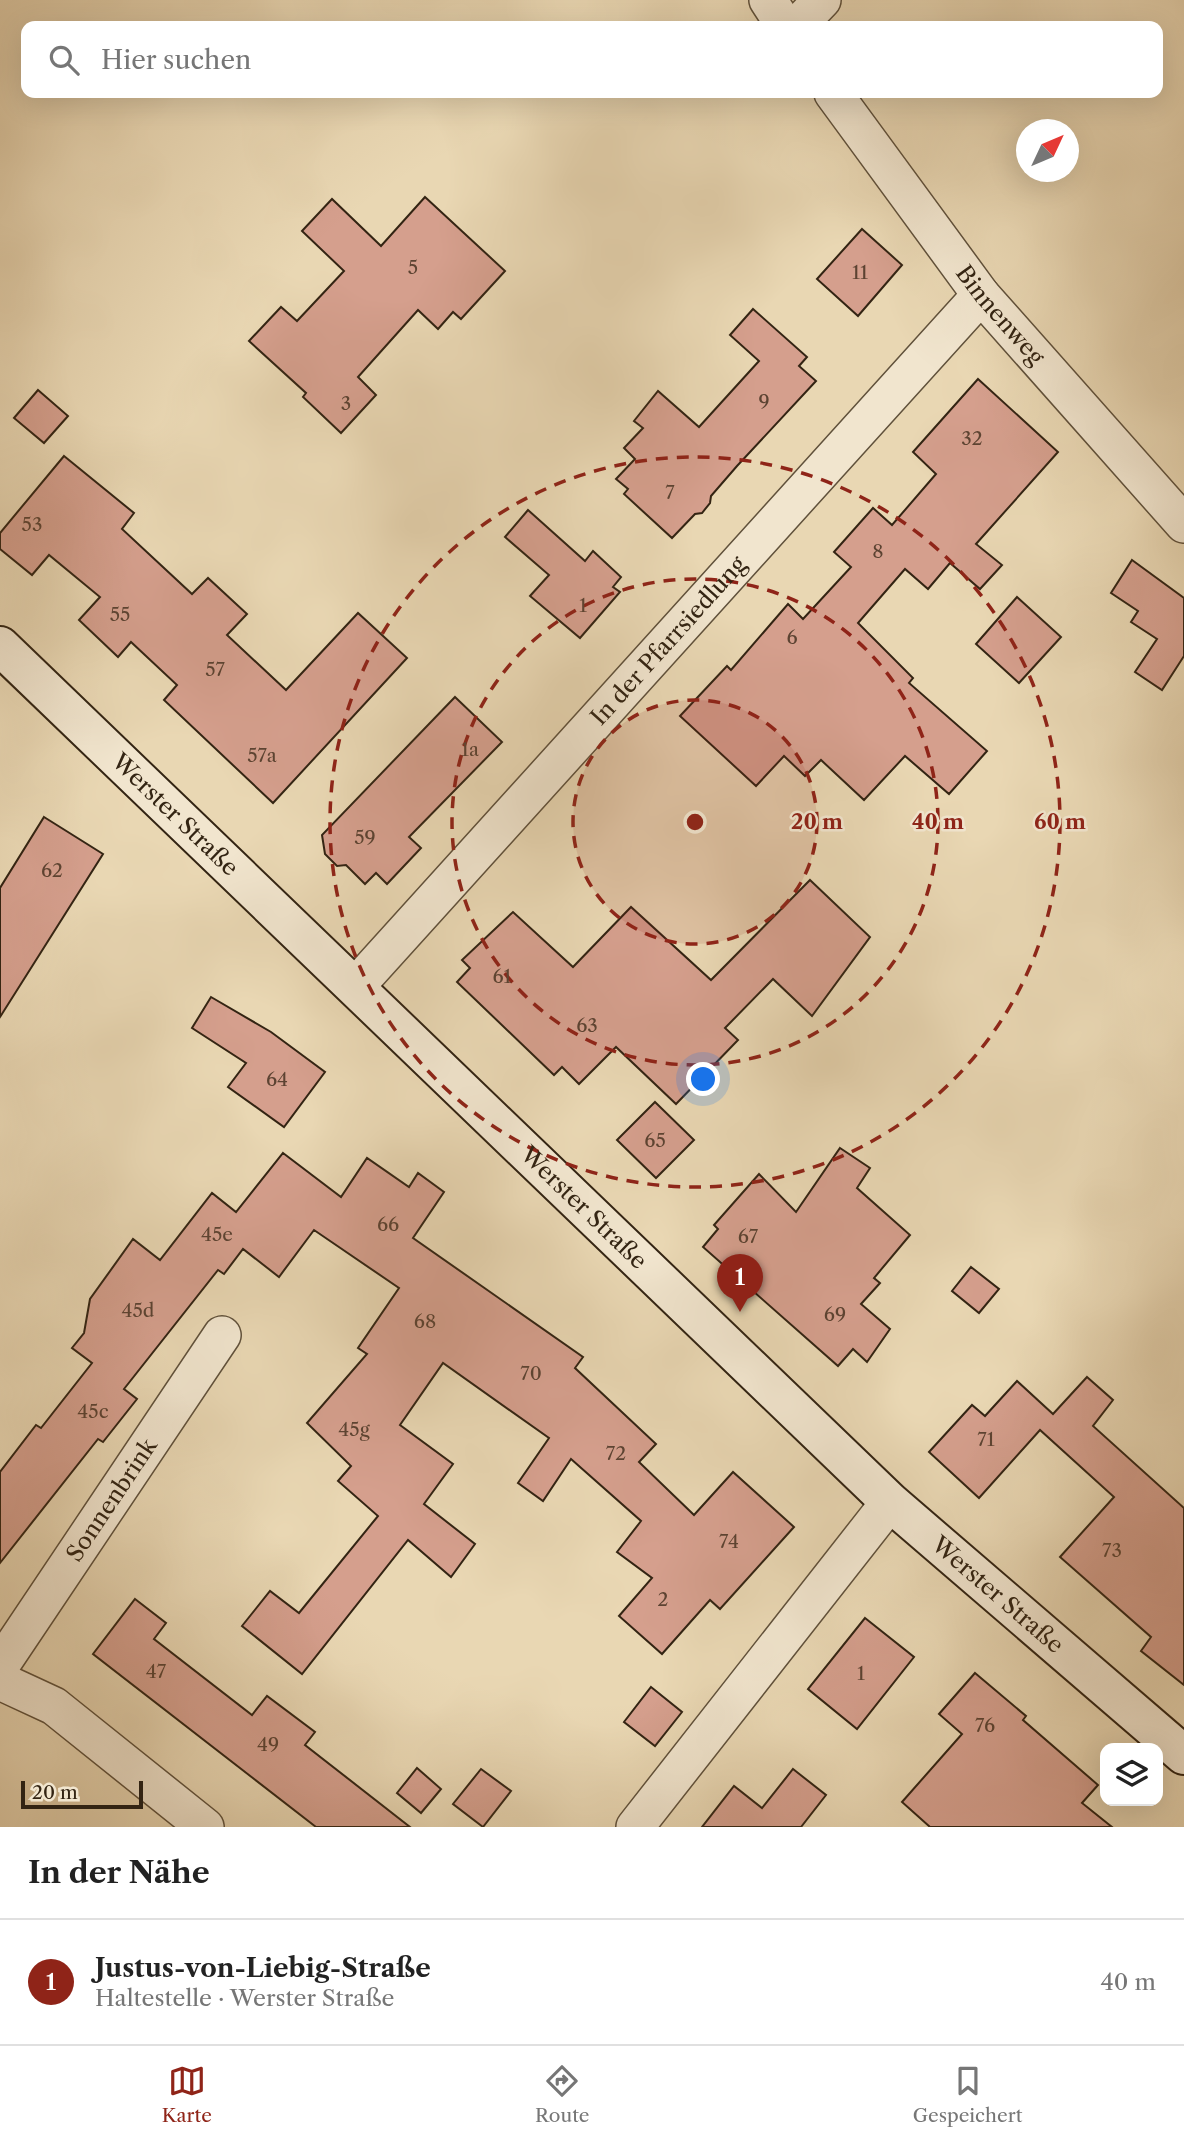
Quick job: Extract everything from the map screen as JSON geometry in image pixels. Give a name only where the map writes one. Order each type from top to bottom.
[{"type":"main road","name":"Werster Straße","points":[[0,646],[890,1502],[1184,1755]]},
{"type":"street","points":[[768,0],[782,21]]},
{"type":"street","points":[[802,21],[822,0]]},
{"type":"street","name":"Binnenweg","points":[[837,98],[981,295],[1184,524]]},
{"type":"street","name":"In der Pfarrsiedlung","points":[[355,987],[981,295]]},
{"type":"street","name":"Sonnenbrink","points":[[0,1666],[222,1335]]},
{"type":"street","points":[[635,1827],[890,1502]]},
{"type":"street","points":[[0,1681],[54,1706],[205,1827]]},
{"type":"building","points":[[425,197],[505,271],[461,319],[453,312],[438,329],[418,310],[358,377],[376,395],[341,433],[303,397],[306,393],[249,341],[281,307],[297,321],[344,271],[302,231],[332,199],[381,246]]},
{"type":"building","points":[[862,229],[902,265],[858,316],[817,279]]},
{"type":"building","points":[[753,309],[807,357],[799,366],[816,381],[711,496],[710,503],[702,513],[695,514],[672,538],[624,494],[628,489],[616,479],[635,459],[624,448],[643,428],[634,421],[658,391],[699,427],[759,361],[730,335]]},
{"type":"building","points":[[978,379],[1058,452],[976,544],[1002,565],[980,589],[950,563],[928,589],[905,569],[858,623],[913,678],[909,683],[987,751],[949,794],[905,756],[864,800],[821,760],[805,776],[784,756],[756,786],[680,716],[727,666],[731,670],[788,604],[803,619],[851,567],[834,552],[873,508],[892,525],[936,474],[913,452]]},
{"type":"building","points":[[38,390],[68,416],[44,443],[14,418]]},
{"type":"building","points":[[64,456],[134,513],[122,529],[192,594],[208,578],[247,614],[227,635],[286,690],[358,613],[407,658],[273,803],[164,700],[177,685],[131,642],[118,657],[79,620],[100,597],[49,555],[32,575],[0,549],[0,533]]},
{"type":"building","points":[[528,510],[585,561],[593,551],[621,577],[613,587],[620,592],[580,638],[530,596],[549,575],[505,537]]},
{"type":"building","points":[[1132,560],[1184,598],[1184,656],[1162,690],[1135,672],[1157,639],[1131,622],[1138,611],[1111,593]]},
{"type":"building","points":[[1017,597],[1061,637],[1019,683],[976,644]]},
{"type":"building","points":[[455,697],[502,742],[409,837],[421,848],[387,884],[376,873],[365,884],[346,865],[337,866],[325,854],[322,835]]},
{"type":"building","points":[[44,817],[103,854],[0,1017],[0,888]]},
{"type":"building","points":[[810,880],[870,937],[812,1016],[773,979],[725,1028],[738,1040],[676,1104],[616,1047],[579,1084],[562,1067],[554,1075],[457,982],[470,968],[462,960],[513,912],[573,967],[631,907],[711,980]]},
{"type":"building","points":[[211,997],[271,1032],[325,1072],[284,1127],[228,1087],[246,1063],[192,1028]]},
{"type":"building","points":[[655,1102],[694,1140],[656,1178],[617,1140]]},
{"type":"building","points":[[840,1148],[870,1168],[857,1188],[910,1235],[874,1278],[880,1283],[861,1304],[890,1329],[867,1362],[853,1349],[838,1366],[703,1247],[718,1229],[714,1225],[759,1174],[796,1212]]},
{"type":"building","points":[[283,1153],[341,1197],[367,1158],[409,1187],[418,1173],[444,1192],[413,1238],[583,1357],[575,1368],[656,1444],[639,1462],[694,1515],[733,1472],[794,1527],[720,1609],[710,1600],[662,1654],[619,1616],[652,1578],[617,1552],[641,1521],[571,1459],[543,1501],[518,1483],[549,1438],[443,1363],[400,1425],[453,1464],[424,1504],[475,1544],[451,1577],[408,1540],[302,1674],[242,1626],[270,1591],[299,1613],[378,1516],[338,1481],[351,1466],[307,1423],[367,1354],[358,1348],[399,1288],[314,1230],[279,1277],[243,1249],[224,1274],[218,1270],[124,1389],[137,1399],[103,1442],[98,1439],[0,1563],[0,1472],[36,1425],[41,1428],[92,1363],[72,1348],[84,1333],[90,1299],[133,1239],[160,1260],[212,1193],[236,1212]]},
{"type":"building","points":[[971,1267],[999,1289],[979,1313],[952,1291]]},
{"type":"building","points":[[1087,1377],[1113,1400],[1093,1426],[1184,1508],[1184,1685],[1141,1651],[1151,1637],[1060,1557],[1114,1497],[1040,1430],[979,1498],[929,1452],[972,1405],[985,1416],[1017,1381],[1053,1414]]},
{"type":"building","points":[[135,1599],[166,1623],[154,1639],[252,1715],[267,1696],[315,1732],[305,1745],[410,1827],[316,1827],[93,1654]]},
{"type":"building","points":[[865,1618],[914,1657],[857,1729],[808,1689]]},
{"type":"building","points":[[975,1673],[1026,1716],[1023,1720],[1098,1785],[1082,1803],[1112,1827],[930,1827],[902,1802],[962,1734],[939,1714]]},
{"type":"building","points":[[651,1687],[682,1712],[655,1746],[624,1722]]},
{"type":"building","points":[[417,1768],[441,1789],[421,1813],[397,1793]]},
{"type":"building","points":[[481,1769],[511,1791],[483,1827],[453,1804]]},
{"type":"building","points":[[793,1769],[826,1795],[801,1827],[702,1827],[734,1786],[762,1808]]},
{"type":"place","name":"Justus-von-Liebig-Straße","points":[[740,1312]]}]
